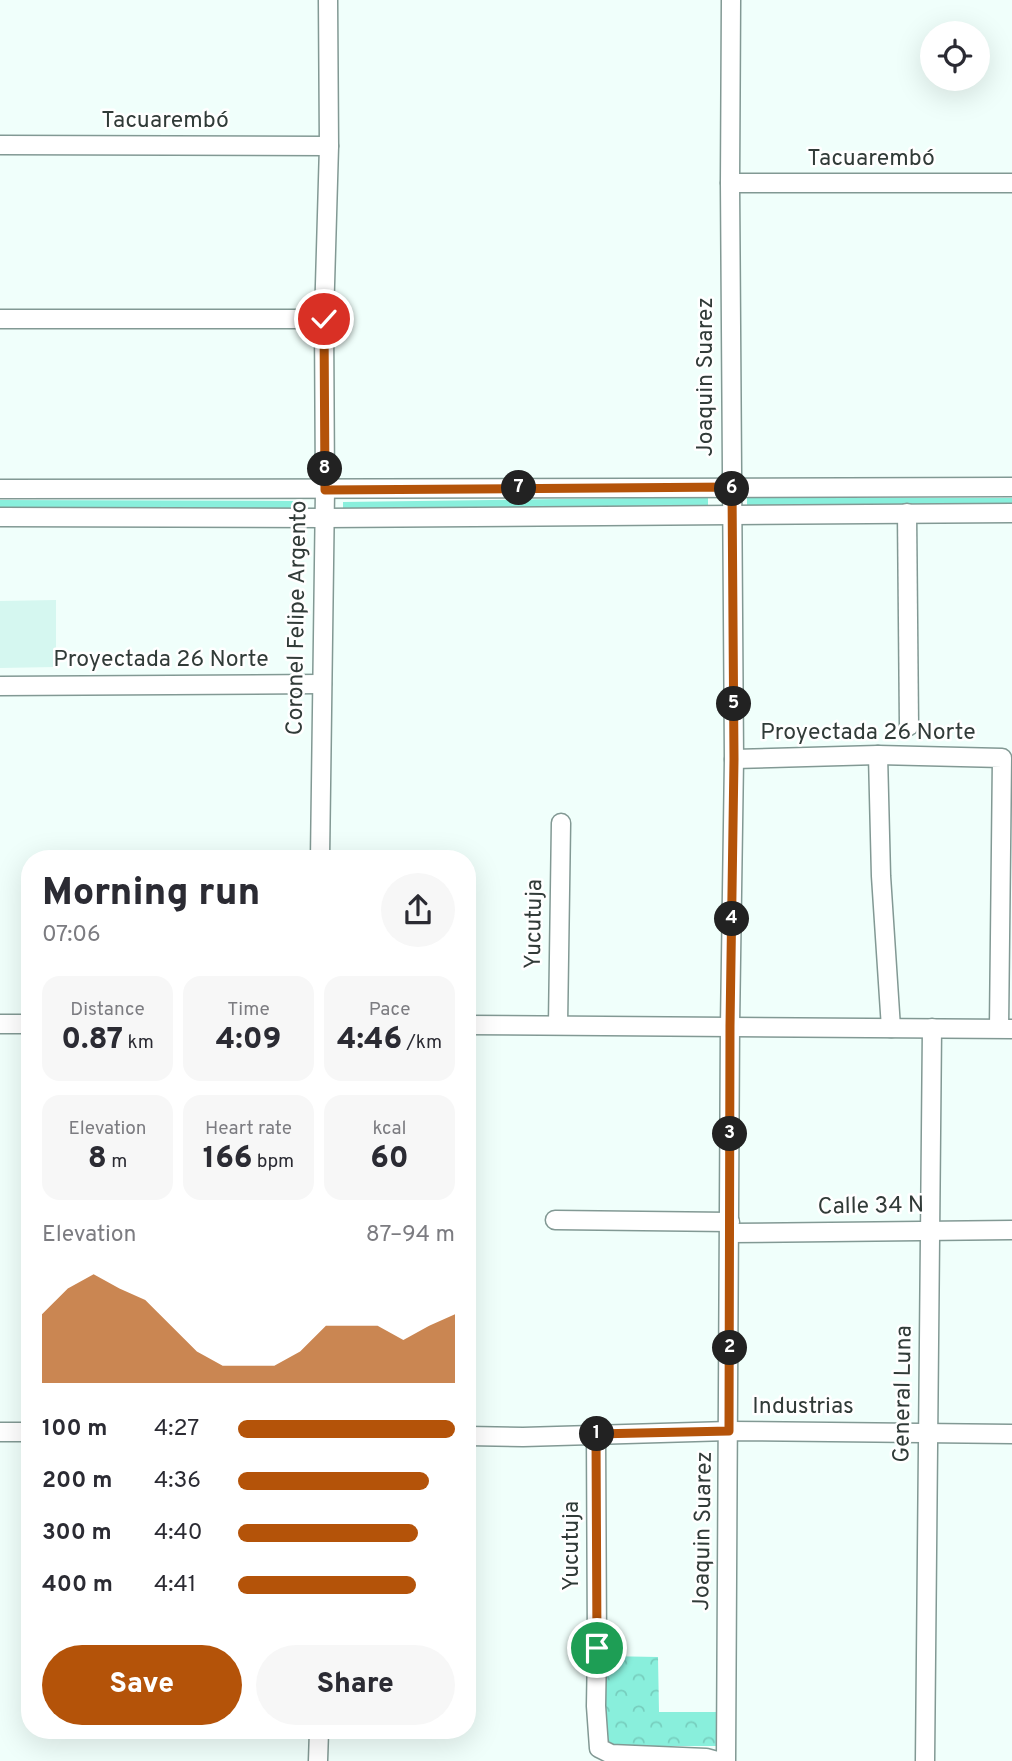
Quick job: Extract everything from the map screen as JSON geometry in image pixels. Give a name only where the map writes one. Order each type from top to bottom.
[{"type":"street","name":"Coronel Felipe Argento","points":[[320,850],[325,490],[324,319],[329,146],[328,0]]},
{"type":"street","name":"Joaquin Suarez","points":[[726,1761],[734,759],[730,183],[732,0]]},
{"type":"street","name":"Tacuarembó","points":[[0,145],[329,146]]},
{"type":"street","name":"Tacuarembó","points":[[730,183],[1012,183]]},
{"type":"street","points":[[0,319],[324,319]]},
{"type":"street","points":[[0,489],[1012,487]]},
{"type":"street","points":[[907,513],[909,726]]},
{"type":"street","points":[[0,517],[324,518],[1012,513]]},
{"type":"street","name":"Proyectada 26 Norte","points":[[0,686],[322,684]]},
{"type":"street","points":[[878,755],[881,876],[891,1028]]},
{"type":"street","name":"Proyectada 26 Norte","points":[[734,759],[878,755],[1002,758],[1005,1029]]},
{"type":"street","name":"Yucutuja","points":[[558,1025],[561,823]]},
{"type":"street","points":[[0,1024],[21,1024]]},
{"type":"street","points":[[476,1025],[1005,1029]]},
{"type":"street","name":"General Luna","points":[[925,1761],[932,1028]]},
{"type":"street","name":"Calle 34 N","points":[[555,1220],[730,1228],[1012,1230]]},
{"type":"street","name":"Industrias","points":[[476,1436],[729,1431],[1012,1434]]},
{"type":"street","points":[[0,1432],[21,1432]]},
{"type":"street","name":"Yucutuja","points":[[596,1434],[596,1706],[599,1748],[611,1754],[706,1758],[717,1761]]},
{"type":"street","points":[[318,1761],[319,1739]]},
{"type":"shaded area","points":[[56,600],[56,667],[0,668],[0,601]]},
{"type":"green space","points":[[708,497],[708,508],[343,511],[343,502]]},
{"type":"green space","points":[[747,498],[1012,498],[1012,507],[747,507]]},
{"type":"green space","points":[[0,500],[298,501],[298,511],[0,510]]},
{"type":"green space","points":[[605,1656],[658,1657],[659,1712],[717,1712],[717,1746],[614,1746],[604,1736]]},
{"type":"route","points":[[324,319],[325,490],[732,487],[734,759],[729,1431],[596,1434],[597,1648]]}]
